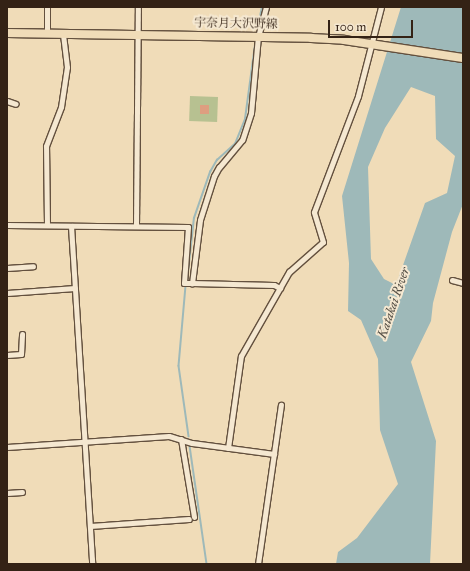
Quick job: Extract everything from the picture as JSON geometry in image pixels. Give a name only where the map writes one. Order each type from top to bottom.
[{"type":"main road","name":"宇奈月大沢野線","points":[[7,33],[311,38],[376,44],[463,58]]},
{"type":"street","points":[[47,7],[47,33]]},
{"type":"street","points":[[136,225],[138,7]]},
{"type":"street","points":[[192,283],[200,220],[214,176],[242,140],[250,113],[258,36],[266,7]]},
{"type":"street","points":[[228,448],[241,356],[289,272],[323,242],[314,212],[376,44],[381,7]]},
{"type":"street","points":[[47,225],[46,146],[61,107],[67,67],[63,34]]},
{"type":"street","points":[[7,101],[16,104]]},
{"type":"street","points":[[7,225],[136,225],[188,227],[184,283],[274,285],[280,288]]},
{"type":"street","points":[[71,226],[92,564]]},
{"type":"street","points":[[7,268],[33,266]]},
{"type":"street","points":[[452,280],[463,283]]},
{"type":"street","points":[[7,293],[75,288]]},
{"type":"street","points":[[7,355],[21,354],[22,334]]},
{"type":"street","points":[[258,564],[281,405]]},
{"type":"street","points":[[7,448],[169,436],[192,443],[274,454]]},
{"type":"street","points":[[182,439],[194,517]]},
{"type":"street","points":[[7,493],[22,492]]},
{"type":"street","points":[[90,526],[188,519]]},
{"type":"green space","points":[[190,96],[218,97],[217,122],[189,121]]},
{"type":"water","name":"Katakai River","points":[[401,7],[463,7],[463,204],[452,232],[433,303],[431,321],[411,362],[436,441],[430,564],[336,564],[338,552],[357,538],[398,484],[380,430],[378,359],[361,320],[348,311],[349,263],[342,196]],"holes":[[[411,87],[435,96],[436,139],[455,156],[447,193],[425,203],[396,285],[384,279],[371,259],[368,167],[385,128]]]},
{"type":"building","points":[[200,105],[209,105],[209,114],[200,114]]},
{"type":"waterway","points":[[258,26],[262,7]]},
{"type":"waterway","points":[[187,281],[194,218],[210,172],[217,160],[235,144],[245,119],[255,45]]},
{"type":"waterway","points":[[186,286],[179,366],[189,436]]},
{"type":"waterway","points":[[190,446],[207,564]]}]
